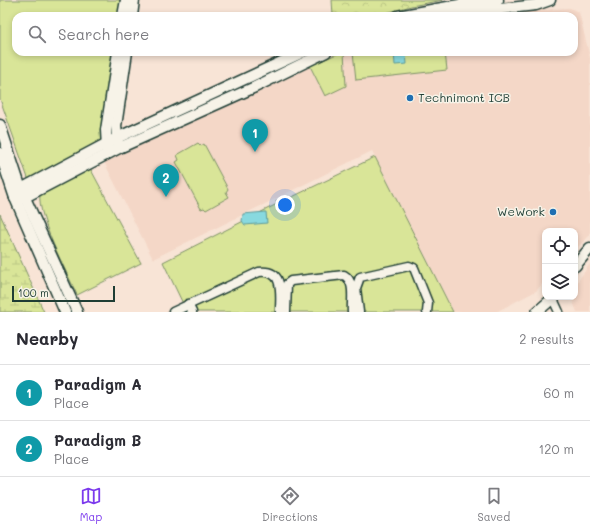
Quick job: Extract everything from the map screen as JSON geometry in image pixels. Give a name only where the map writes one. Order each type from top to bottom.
[{"type":"street","points":[[124,12],[126,0]]},
{"type":"street","points":[[132,12],[134,0]]},
{"type":"street","points":[[420,12],[498,0]]},
{"type":"street","points":[[474,12],[536,5],[546,0],[550,0]]},
{"type":"street","points":[[107,149],[106,130],[117,56]]},
{"type":"street","points":[[118,143],[116,126],[126,56]]},
{"type":"street","points":[[21,195],[118,143],[294,56]]},
{"type":"street","points":[[301,56],[302,64]]},
{"type":"street","points":[[118,143],[255,87],[318,56]]},
{"type":"street","points":[[0,124],[21,195],[64,312]]},
{"type":"street","points":[[0,153],[77,312]]},
{"type":"street","points":[[577,264],[590,248]]},
{"type":"street","points":[[359,312],[356,288],[360,277],[409,266],[414,268],[428,303],[427,312]]},
{"type":"street","points":[[173,312],[259,272],[266,271],[272,273],[280,285],[280,312]]},
{"type":"street","points":[[286,312],[287,284],[291,282],[344,275],[349,278],[351,283],[352,312]]},
{"type":"street","points":[[537,312],[551,300]]},
{"type":"street","points":[[554,300],[559,312]]},
{"type":"street","points":[[188,304],[192,312]]},
{"type":"shaded area","points":[[570,8],[579,12],[590,58],[590,235],[578,247],[578,228],[542,228],[542,284],[536,291],[496,312],[453,312],[372,151],[153,259],[104,162],[329,56],[578,56],[578,12],[516,12]]},
{"type":"shaded area","points":[[590,264],[590,312],[577,312],[572,300],[578,300],[578,281]]},
{"type":"green space","points":[[0,0],[122,0],[120,12],[12,12],[12,56],[113,56],[101,142],[29,181],[0,99]]},
{"type":"green space","points":[[332,0],[443,0],[389,12],[333,12]]},
{"type":"green space","points":[[332,56],[344,56],[346,86],[325,96],[310,66]]},
{"type":"green space","points":[[353,56],[445,56],[447,70],[356,80]]},
{"type":"green space","points":[[198,143],[201,146],[204,144],[228,189],[226,192],[229,197],[206,210],[204,208],[201,209],[176,162],[179,160],[177,155]]},
{"type":"green space","points":[[375,157],[453,312],[187,312],[163,262],[277,204],[276,201],[289,196],[290,198]]},
{"type":"green space","points":[[90,168],[141,263],[77,295],[48,230],[40,204],[40,194]]},
{"type":"green space","points":[[0,214],[44,312],[0,312]]},
{"type":"water","points":[[394,56],[406,56],[407,64],[395,65]]},
{"type":"water","points":[[266,212],[267,223],[245,225],[242,221],[243,214]]},
{"type":"place","name":"Technimont ICB","points":[[410,98]]},
{"type":"place","name":"Paradigm A","points":[[255,152]]},
{"type":"place","name":"Paradigm B","points":[[166,197]]},
{"type":"place","name":"WeWork","points":[[553,212]]}]
